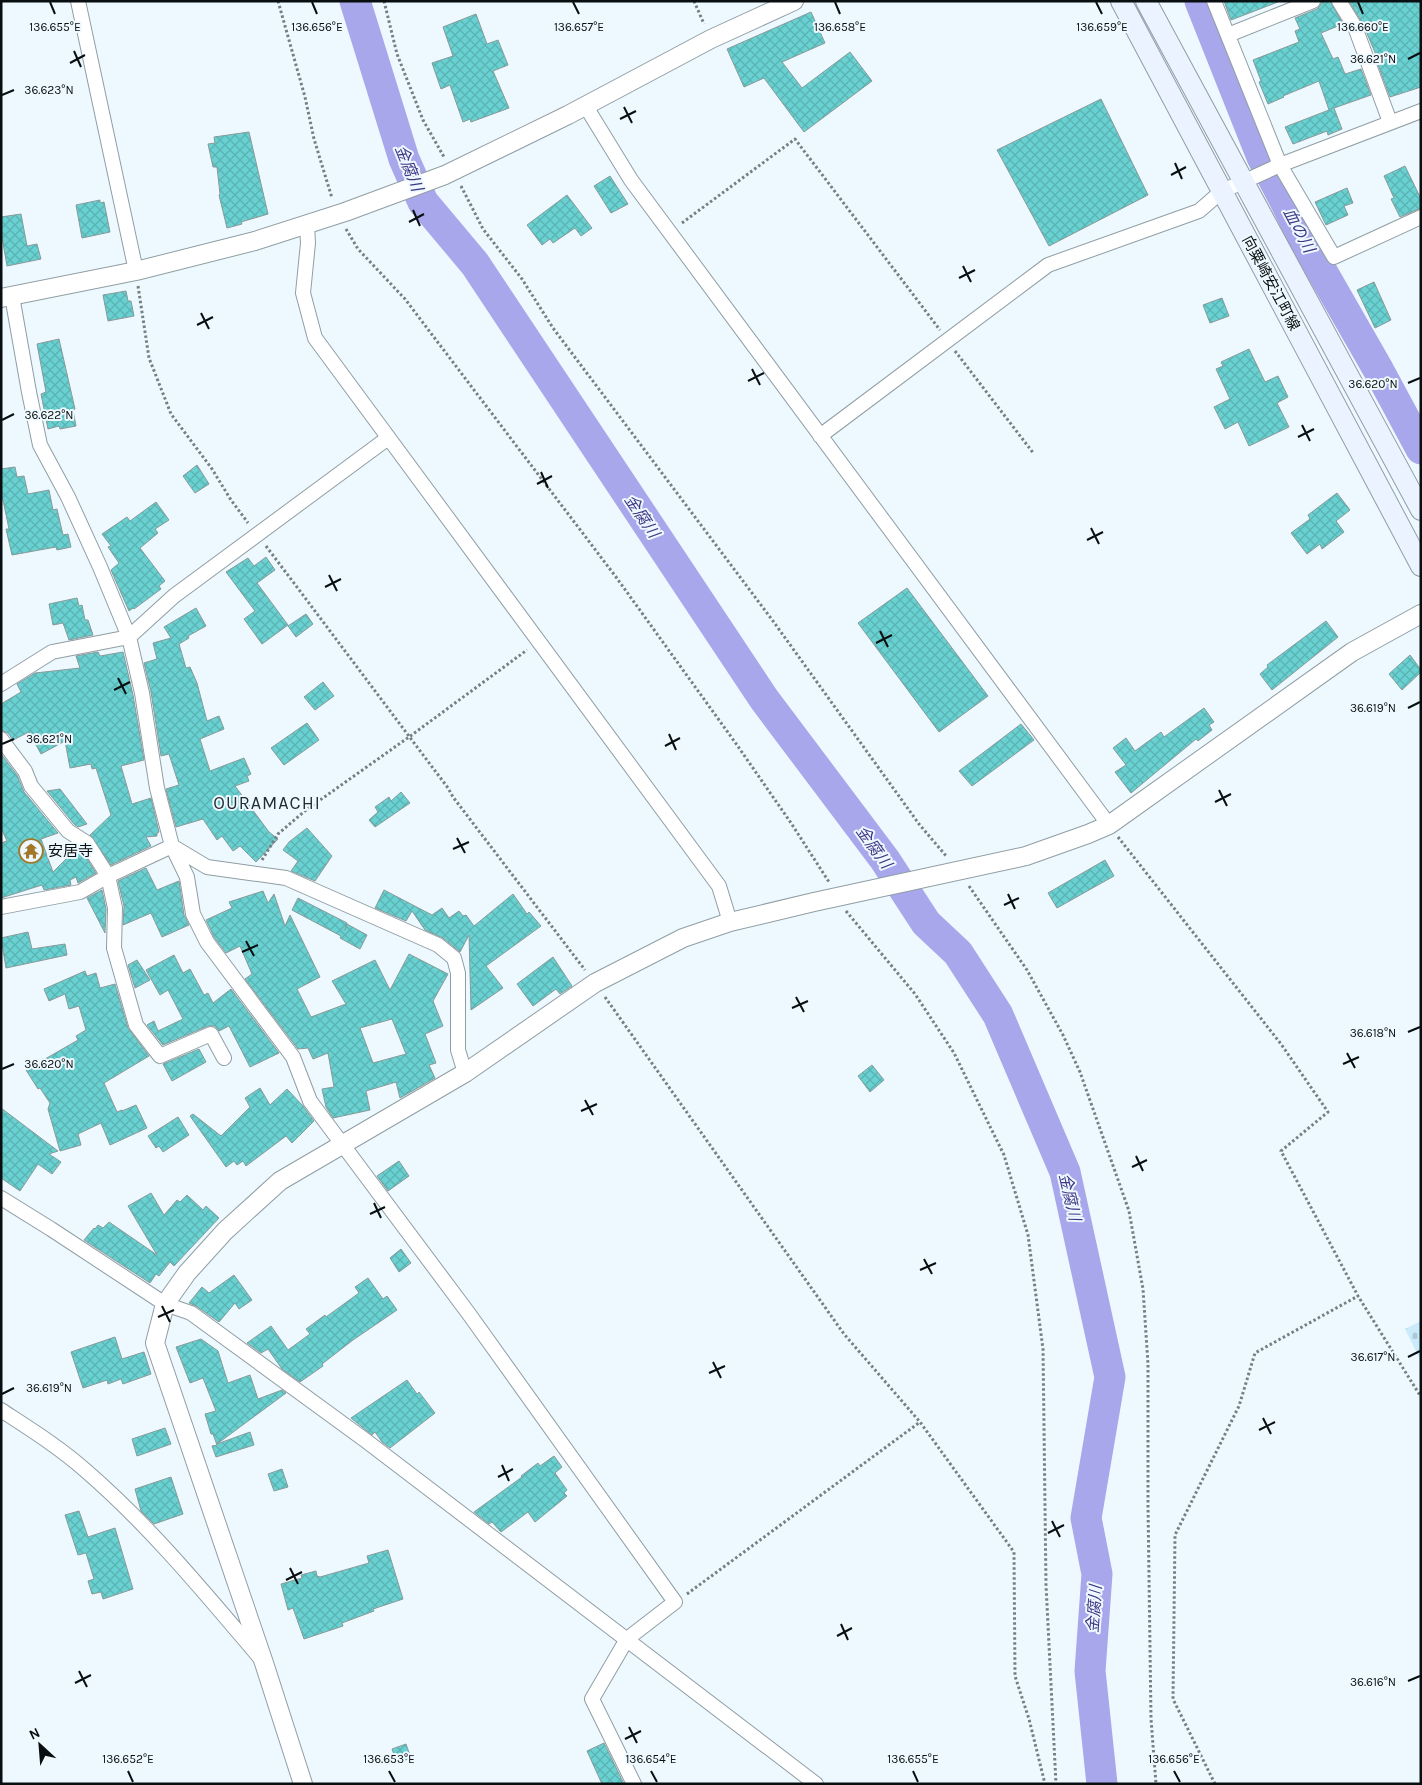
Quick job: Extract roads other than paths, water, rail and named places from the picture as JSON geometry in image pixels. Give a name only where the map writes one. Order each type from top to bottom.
[{"type":"main road","name":"向粟崎安江町線","points":[[1121,1],[1421,566]]},
{"type":"main road","name":"向粟崎安江町線","points":[[1146,1],[1421,510]]},
{"type":"street","points":[[78,1],[136,271]]},
{"type":"street","points":[[634,1784],[592,1699],[627,1639],[675,1602],[469,1314],[310,1101],[293,1057],[207,942],[193,914],[187,877],[172,846],[157,788],[142,693],[129,637],[68,497],[40,445],[7,297],[136,271],[255,241],[307,225],[449,173],[711,39],[794,1]]},
{"type":"street","points":[[1214,1],[1280,165],[1334,257],[1421,217]]},
{"type":"street","points":[[1228,35],[1313,1]]},
{"type":"street","points":[[1340,1],[1355,27],[1390,122]]},
{"type":"street","points":[[585,105],[631,180],[1109,825]]},
{"type":"street","points":[[820,436],[1048,265],[1199,210],[1222,191],[1280,165],[1421,111]]},
{"type":"street","points":[[307,225],[308,243],[303,293],[315,338],[719,886],[730,922]]},
{"type":"street","points":[[1,684],[52,652],[129,637],[174,596],[388,438]]},
{"type":"street","points":[[303,1784],[264,1663],[154,1343],[165,1304],[200,1259],[225,1231],[280,1181],[465,1074],[595,983],[683,938],[730,922],[1026,856],[1109,825],[1352,652],[1421,614]]},
{"type":"street","points":[[1,739],[25,771],[31,786],[68,831],[87,843],[108,876],[116,908],[114,948],[136,1025],[160,1056],[211,1034],[224,1058]]},
{"type":"street","points":[[172,846],[207,867],[286,878],[438,945],[454,958],[458,973],[458,1050],[465,1074]]},
{"type":"street","points":[[1,907],[80,892],[108,876],[172,846]]},
{"type":"street","points":[[1,1198],[165,1304],[191,1313],[365,1440],[816,1784]]},
{"type":"street","points":[[1,1410],[44,1438],[84,1469],[122,1504],[183,1567],[264,1663]]},
{"type":"waterway","name":"金腐川","points":[[355,1],[404,159],[423,202],[475,264],[764,699],[885,860],[926,923],[958,953],[998,1015],[1065,1172],[1110,1377],[1086,1518],[1097,1574],[1090,1671],[1102,1784]]},
{"type":"waterway","name":"血の川","points":[[1200,1],[1262,157],[1304,240],[1421,449]]},
{"type":"place","name":"安居寺","points":[[31,851]]},
{"type":"district","name":"OURAMACHI","points":[[267,803]]}]
